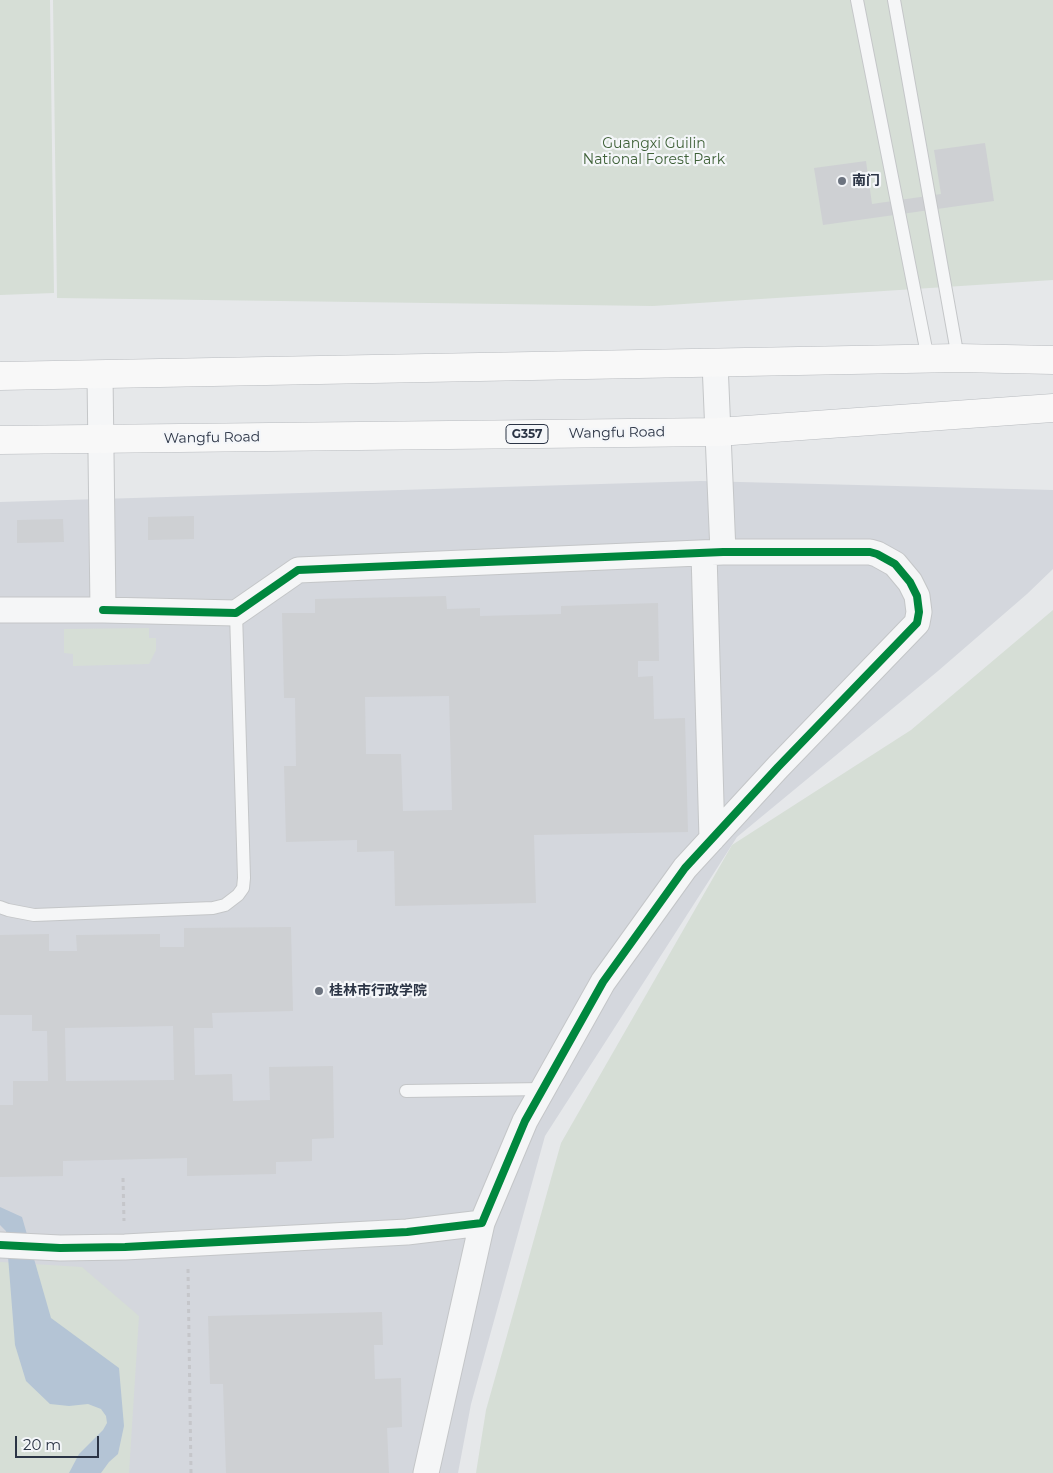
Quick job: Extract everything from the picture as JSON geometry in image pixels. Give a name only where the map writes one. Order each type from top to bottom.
[{"type":"highway","points":[[0,376],[958,358],[1053,360]]},
{"type":"highway","name":"Wangfu Road","points":[[0,440],[718,432],[1053,408]]},
{"type":"street","points":[[712,839],[714,552],[718,432],[715,364]]},
{"type":"street","points":[[100,375],[103,610]]},
{"type":"street","points":[[0,610],[236,612],[298,570],[714,552],[870,552],[895,564],[910,582],[917,596],[919,612],[917,623],[778,766],[684,868],[603,982],[525,1121],[482,1223],[426,1473]]},
{"type":"street","points":[[0,1244],[60,1248],[125,1247],[407,1232],[482,1223]]},
{"type":"lane","points":[[857,0],[928,359]]},
{"type":"lane","points":[[894,0],[958,358]]},
{"type":"lane","points":[[0,907],[34,915],[213,908],[225,905],[238,896],[243,888],[244,878],[236,612]]},
{"type":"lane","points":[[406,1091],[543,1089]]},
{"type":"path","points":[[123,1178],[125,1247]]},
{"type":"path","points":[[187,1243],[191,1473]]},
{"type":"shaded area","name":"桂林市行政学院","points":[[701,481],[1053,490],[1053,569],[938,671],[737,837],[545,1136],[471,1404],[458,1473],[0,1473],[0,502]]},
{"type":"green space","points":[[0,0],[50,0],[54,293],[0,295]]},
{"type":"green space","name":"Guangxi Guilin National Forest Park","points":[[53,0],[1053,0],[1053,280],[653,306],[57,298]]},
{"type":"green space","points":[[1053,610],[1053,1473],[476,1473],[486,1410],[561,1143],[732,845],[911,730]]},
{"type":"green space","points":[[149,628],[149,638],[156,638],[156,650],[149,664],[73,666],[73,654],[64,653],[64,629]]},
{"type":"green space","points":[[0,1262],[82,1267],[139,1316],[129,1473],[0,1473]]},
{"type":"water","points":[[0,1207],[22,1217],[51,1318],[119,1368],[124,1426],[118,1454],[101,1473],[69,1473],[79,1454],[103,1430],[107,1423],[106,1416],[101,1409],[88,1404],[69,1406],[50,1404],[26,1381],[15,1345],[6,1231],[0,1225]]},
{"type":"building","name":"南门","points":[[985,143],[994,201],[823,225],[814,168],[866,161],[872,204],[941,194],[934,150]]},
{"type":"building","points":[[194,516],[194,539],[148,540],[148,517]]},
{"type":"building","points":[[63,519],[64,542],[17,543],[17,520]]},
{"type":"building","points":[[446,596],[447,609],[480,608],[480,616],[561,614],[561,606],[658,603],[659,661],[638,661],[638,677],[653,676],[654,719],[685,718],[688,832],[534,835],[536,903],[395,906],[394,851],[357,852],[357,840],[286,842],[284,766],[296,766],[295,698],[284,698],[282,613],[315,613],[315,599]],"holes":[[[449,696],[452,810],[403,811],[401,754],[366,754],[365,697]]]},
{"type":"building","points":[[291,927],[293,1011],[212,1013],[213,1028],[194,1028],[195,1075],[232,1074],[233,1101],[270,1100],[269,1067],[333,1066],[334,1138],[312,1139],[312,1161],[276,1162],[276,1174],[187,1176],[187,1158],[63,1161],[63,1176],[0,1177],[0,1105],[13,1105],[13,1081],[48,1081],[47,1031],[32,1031],[32,1015],[0,1015],[0,935],[49,934],[49,951],[77,951],[76,935],[160,934],[160,947],[184,947],[184,928]],"holes":[[[173,1026],[174,1080],[66,1081],[65,1028]]]},
{"type":"building","points":[[382,1312],[383,1345],[374,1345],[375,1379],[401,1378],[402,1427],[387,1428],[389,1473],[226,1473],[223,1384],[210,1384],[208,1316]]},
{"type":"cycle path","points":[[0,1245],[60,1248],[125,1247],[407,1232],[482,1223],[525,1121],[603,982],[685,868],[778,767],[917,623],[919,612],[917,596],[910,582],[895,564],[870,552],[723,552],[298,570],[236,613],[103,610]]},
{"type":"place","name":"南门","points":[[842,181]]},
{"type":"place","name":"桂林市行政学院","points":[[319,991]]}]
